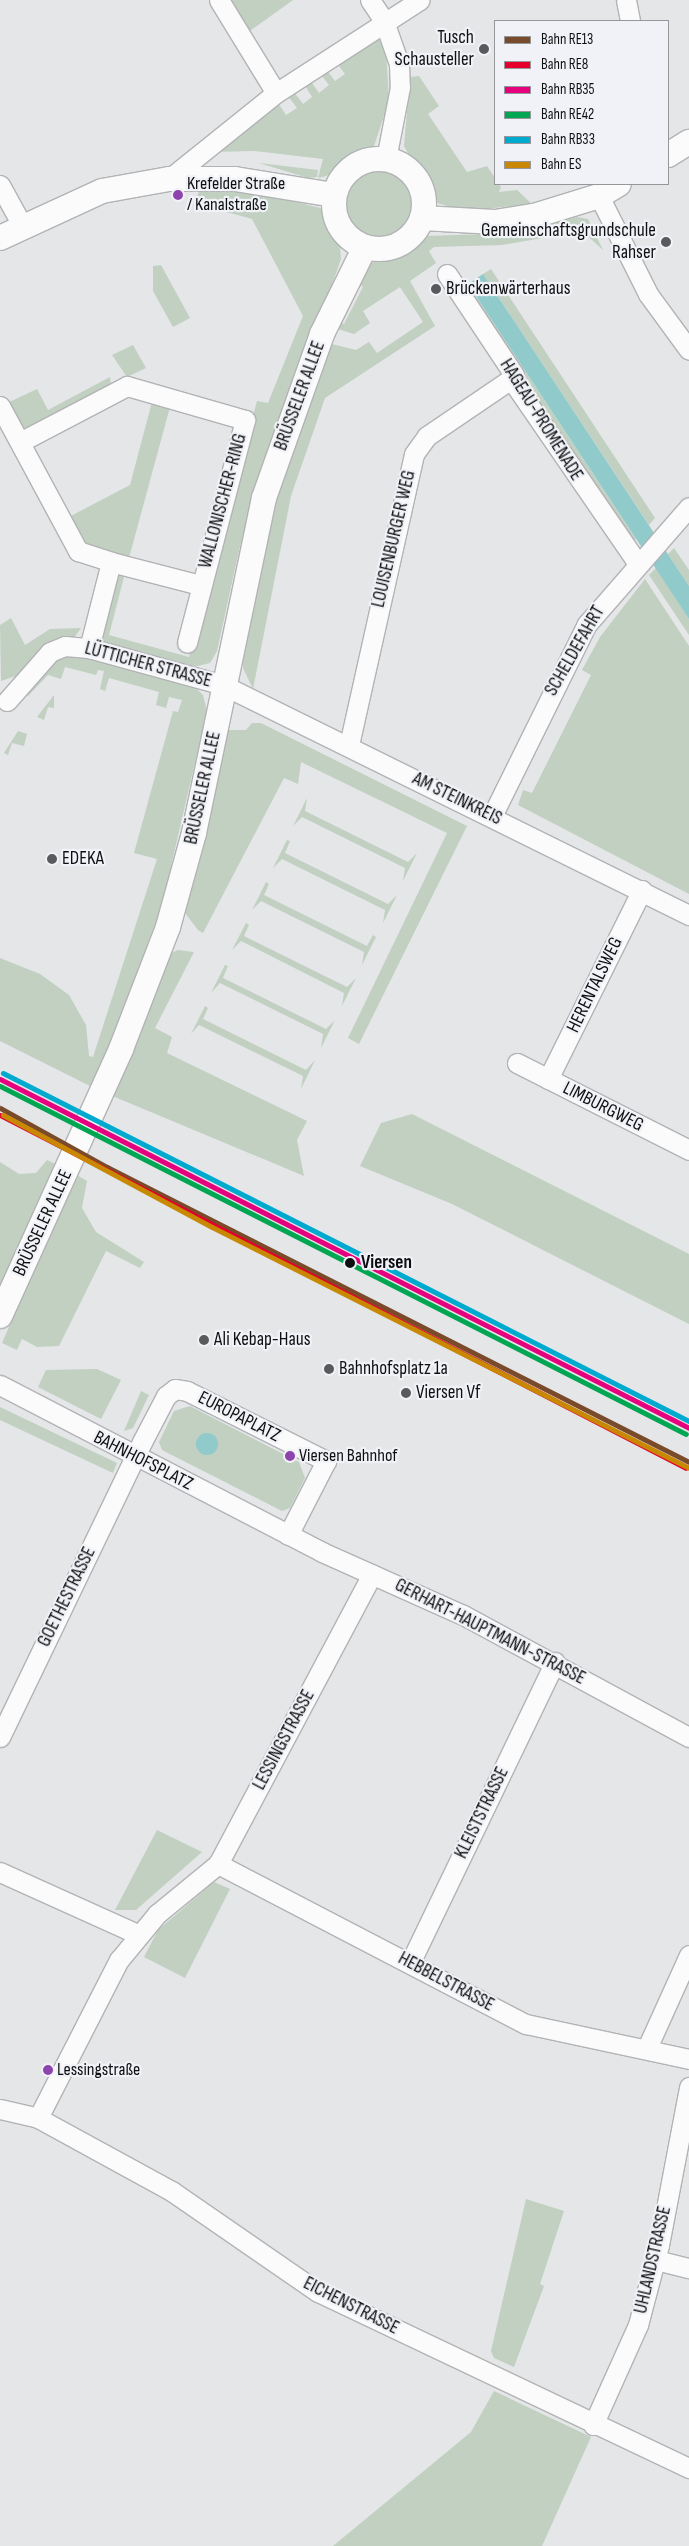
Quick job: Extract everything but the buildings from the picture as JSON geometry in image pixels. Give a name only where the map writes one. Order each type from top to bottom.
[{"type":"main road","points":[[669,153],[689,142]]},
{"type":"main road","points":[[386,159],[415,177],[424,201],[422,218],[402,243],[384,249],[365,247],[340,227],[334,196],[340,181],[356,165],[386,159]]},
{"type":"main road","points":[[0,238],[102,191],[169,179],[234,179],[334,196]]},
{"type":"main road","points":[[422,218],[494,222],[534,216],[599,196],[617,185]]},
{"type":"main road","name":"BRÜSSELER ALLEE","points":[[0,1316],[121,1050],[168,927],[188,858],[264,498],[288,425],[322,334],[365,247]]},
{"type":"street","points":[[219,0],[276,93]]},
{"type":"street","points":[[370,0],[384,21],[399,64],[400,87],[386,159]]},
{"type":"street","points":[[169,179],[276,93],[384,21],[420,0]]},
{"type":"street","points":[[626,0],[630,20]]},
{"type":"street","points":[[0,185],[23,226]]},
{"type":"street","points":[[599,196],[648,294],[689,350]]},
{"type":"street","name":"HAGEAU-PROMENADE","points":[[448,274],[514,375],[511,380],[641,559]]},
{"type":"street","name":"LOUISENBURGER WEG","points":[[349,745],[414,454],[427,436],[511,380]]},
{"type":"street","name":"WALLONISCHER-RING","points":[[20,442],[128,386],[245,420],[186,643]]},
{"type":"street","name":"WALLONISCHER-RING","points":[[0,406],[78,551],[111,562],[200,585]]},
{"type":"street","name":"SCHELDEFAHRT","points":[[492,816],[587,624],[641,559],[689,507]]},
{"type":"street","points":[[89,648],[111,562]]},
{"type":"street","name":"LÜTTICHER STRASSE","points":[[7,701],[50,652],[65,646],[89,648],[224,684]]},
{"type":"street","name":"AM STEINKREIS","points":[[224,684],[689,914]]},
{"type":"street","name":"HERENTALSWEG","points":[[548,1079],[642,890]]},
{"type":"street","name":"LIMBURGWEG","points":[[517,1063],[689,1150]]},
{"type":"street","name":"BAHNHOFSPLATZ","points":[[0,1385],[134,1458],[288,1535]]},
{"type":"street","name":"EUROPAPLATZ","points":[[134,1458],[166,1396],[175,1389],[187,1391],[326,1461],[288,1535]]},
{"type":"street","name":"GOETHESTRASSE","points":[[0,1737],[134,1458]]},
{"type":"street","name":"GERHART-HAUPTMANN-STRASSE","points":[[288,1535],[554,1662],[689,1737]]},
{"type":"street","name":"LESSINGSTRASSE","points":[[38,2118],[118,1960],[137,1934],[218,1864],[372,1574]]},
{"type":"street","name":"KLEISTSTRASSE","points":[[410,1963],[554,1662]]},
{"type":"street","name":"HEBBELSTRASSE","points":[[218,1864],[526,2024],[648,2048],[689,2059]]},
{"type":"street","points":[[0,1872],[137,1934]]},
{"type":"street","points":[[648,2048],[689,1956]]},
{"type":"street","name":"UHLANDSTRASSE","points":[[593,2425],[638,2325],[656,2260],[689,2087]]},
{"type":"street","name":"EICHENSTRASSE","points":[[0,2109],[38,2118],[173,2192],[318,2292],[593,2425],[689,2468]]},
{"type":"street","points":[[656,2260],[689,2268]]},
{"type":"green space","points":[[225,0],[293,0],[247,33]]},
{"type":"green space","points":[[378,33],[386,49],[389,101],[374,146],[366,155],[338,173],[318,178],[323,159],[255,151],[209,152],[278,103],[286,115],[297,108],[288,96],[294,92],[303,104],[312,97],[304,84],[310,80],[319,93],[329,85],[320,73],[326,69],[335,81],[345,74],[336,62]]},
{"type":"green space","points":[[419,76],[439,106],[428,114],[467,172],[487,166],[494,176],[494,185],[500,185],[501,187],[499,192],[517,190],[532,204],[464,211],[437,203],[404,146],[410,77]]},
{"type":"green space","points":[[259,163],[318,170],[317,177],[308,178]]},
{"type":"green space","points":[[379,170],[392,173],[403,180],[410,191],[413,204],[410,217],[403,228],[392,235],[379,238],[366,235],[355,228],[348,217],[345,204],[348,191],[355,180],[366,173]]},
{"type":"green space","points":[[201,187],[237,187],[324,209],[340,242],[341,259],[240,546],[217,651],[210,663],[189,668],[99,645],[114,573],[125,573],[109,635],[189,657],[257,401],[268,403],[303,316],[252,219],[194,203]]},
{"type":"green space","points":[[577,217],[588,219],[603,250],[582,231],[502,245],[434,247],[429,251],[436,263],[410,281],[435,326],[325,398],[291,496],[253,689],[243,668],[243,642],[274,492],[328,343],[356,350],[369,342],[377,353],[423,322],[400,287],[363,311],[370,323],[354,334],[334,328],[337,321],[344,324],[363,287],[357,283],[370,264],[425,236],[520,233]]},
{"type":"green space","points":[[161,265],[190,318],[173,327],[153,291],[153,266]]},
{"type":"green space","points":[[491,269],[655,518],[649,525],[483,274]]},
{"type":"green space","points":[[468,284],[636,539],[629,546],[460,289]]},
{"type":"green space","points":[[133,345],[146,368],[127,377],[112,355]]},
{"type":"green space","points":[[110,377],[111,385],[22,432],[3,405],[37,389],[48,410]]},
{"type":"green space","points":[[152,402],[170,407],[129,558],[82,546],[67,518],[130,485]]},
{"type":"green space","points":[[674,548],[689,570],[689,586],[668,554]]},
{"type":"green space","points":[[656,568],[689,619],[689,635],[649,575]]},
{"type":"green space","points":[[645,579],[689,646],[689,894],[518,805],[523,790],[532,793],[591,675],[582,670],[600,637]]},
{"type":"green space","points":[[11,618],[25,645],[50,629],[81,628],[74,638],[40,651],[16,676],[1,681],[0,625]]},
{"type":"green space","points":[[78,653],[194,686],[203,695],[207,711],[162,905],[94,1088],[0,1041],[0,958],[40,974],[69,995],[86,1025],[89,1056],[93,1057],[157,859],[134,853],[173,711],[178,712],[182,700],[169,697],[166,708],[156,705],[159,692],[109,678],[105,691],[100,689],[104,671],[98,670],[96,675],[65,667],[61,679],[48,675],[28,696],[22,690],[52,660]]},
{"type":"green space","points":[[54,695],[54,708],[48,707],[44,720],[37,717]]},
{"type":"green space","points":[[252,723],[261,723],[467,826],[359,1044],[348,1038],[447,833],[301,762],[298,784],[284,778],[203,933],[198,930],[185,913],[228,730],[246,730]]},
{"type":"green space","points":[[18,731],[27,734],[24,746],[12,743],[8,755],[4,753]]},
{"type":"green space","points":[[307,798],[305,811],[408,862],[417,853],[403,881],[405,868],[302,817],[293,826]]},
{"type":"green space","points":[[287,840],[290,841],[285,853],[388,904],[397,895],[383,923],[385,910],[282,859],[273,868]]},
{"type":"green space","points":[[266,882],[269,884],[264,895],[367,946],[373,935],[376,937],[362,965],[364,952],[261,901],[252,910]]},
{"type":"green space","points":[[246,923],[249,925],[244,936],[347,987],[356,978],[342,1006],[344,993],[241,941],[232,950]]},
{"type":"green space","points":[[178,950],[194,952],[155,1028],[172,1037],[167,1053],[307,1121],[297,1140],[304,1176],[110,1095],[171,953]]},
{"type":"green space","points":[[225,965],[228,966],[223,978],[326,1029],[335,1020],[321,1048],[323,1034],[220,983],[211,993]]},
{"type":"green space","points":[[205,1006],[208,1008],[203,1019],[306,1070],[315,1060],[301,1089],[303,1076],[199,1025],[191,1034]]},
{"type":"green space","points":[[412,1114],[689,1254],[689,1324],[452,1204],[360,1166],[381,1123]]},
{"type":"green space","points":[[47,1160],[60,1166],[0,1285],[0,1162],[19,1174],[36,1173]]},
{"type":"green space","points":[[75,1174],[87,1181],[82,1208],[96,1232],[144,1262],[140,1268],[106,1251],[59,1346],[37,1347],[22,1339],[17,1350],[2,1343]]},
{"type":"green space","points":[[97,1369],[121,1380],[101,1419],[38,1387],[46,1370]]},
{"type":"green space","points":[[141,1391],[149,1395],[133,1428],[124,1431]]},
{"type":"green space","points":[[190,1406],[299,1462],[305,1478],[290,1508],[282,1511],[162,1450],[159,1442],[174,1411]]},
{"type":"green space","points":[[0,1407],[117,1463],[113,1473],[0,1420]]},
{"type":"green space","points":[[157,1830],[202,1852],[136,1910],[115,1910]]},
{"type":"green space","points":[[214,1882],[230,1889],[185,1978],[144,1957],[158,1930]]},
{"type":"green space","points":[[526,2199],[564,2211],[540,2284],[544,2286],[514,2367],[494,2358],[491,2351]]},
{"type":"green space","points":[[494,2391],[591,2437],[542,2546],[333,2546],[471,2432]]},
{"type":"water","points":[[483,274],[689,586],[689,619],[468,284]]},
{"type":"water","points":[[207,1433],[215,1436],[218,1444],[215,1452],[207,1455],[199,1452],[196,1444],[199,1436]]},
{"type":"rail line","name":"RB33","points":[[3,1073],[689,1421]]},
{"type":"rail line","name":"RB35","points":[[0,1079],[689,1428]]},
{"type":"rail line","name":"RE42","points":[[0,1086],[686,1434]]},
{"type":"rail line","name":"RE13","points":[[0,1108],[107,1167],[689,1462]]},
{"type":"rail line","name":"RE8","points":[[0,1115],[686,1468]]},
{"type":"rail line","name":"ES","points":[[3,1115],[212,1227],[689,1468]]},
{"type":"place","name":"Tusch Schausteller","points":[[484,49]]},
{"type":"place","name":"Krefelder Straße / Kanalstraße","points":[[178,195]]},
{"type":"place","name":"Gemeinschaftsgrundschule Rahser","points":[[666,242]]},
{"type":"place","name":"Brückenwärterhaus","points":[[436,289]]},
{"type":"place","name":"EDEKA","points":[[52,859]]},
{"type":"place","name":"Viersen","points":[[350,1263]]},
{"type":"place","name":"Ali Kebap-Haus","points":[[204,1340]]},
{"type":"place","name":"Bahnhofsplatz 1a","points":[[329,1369]]},
{"type":"place","name":"Viersen Vf","points":[[406,1393]]},
{"type":"place","name":"Viersen Bahnhof","points":[[290,1456]]},
{"type":"place","name":"Lessingstraße","points":[[48,2070]]}]
